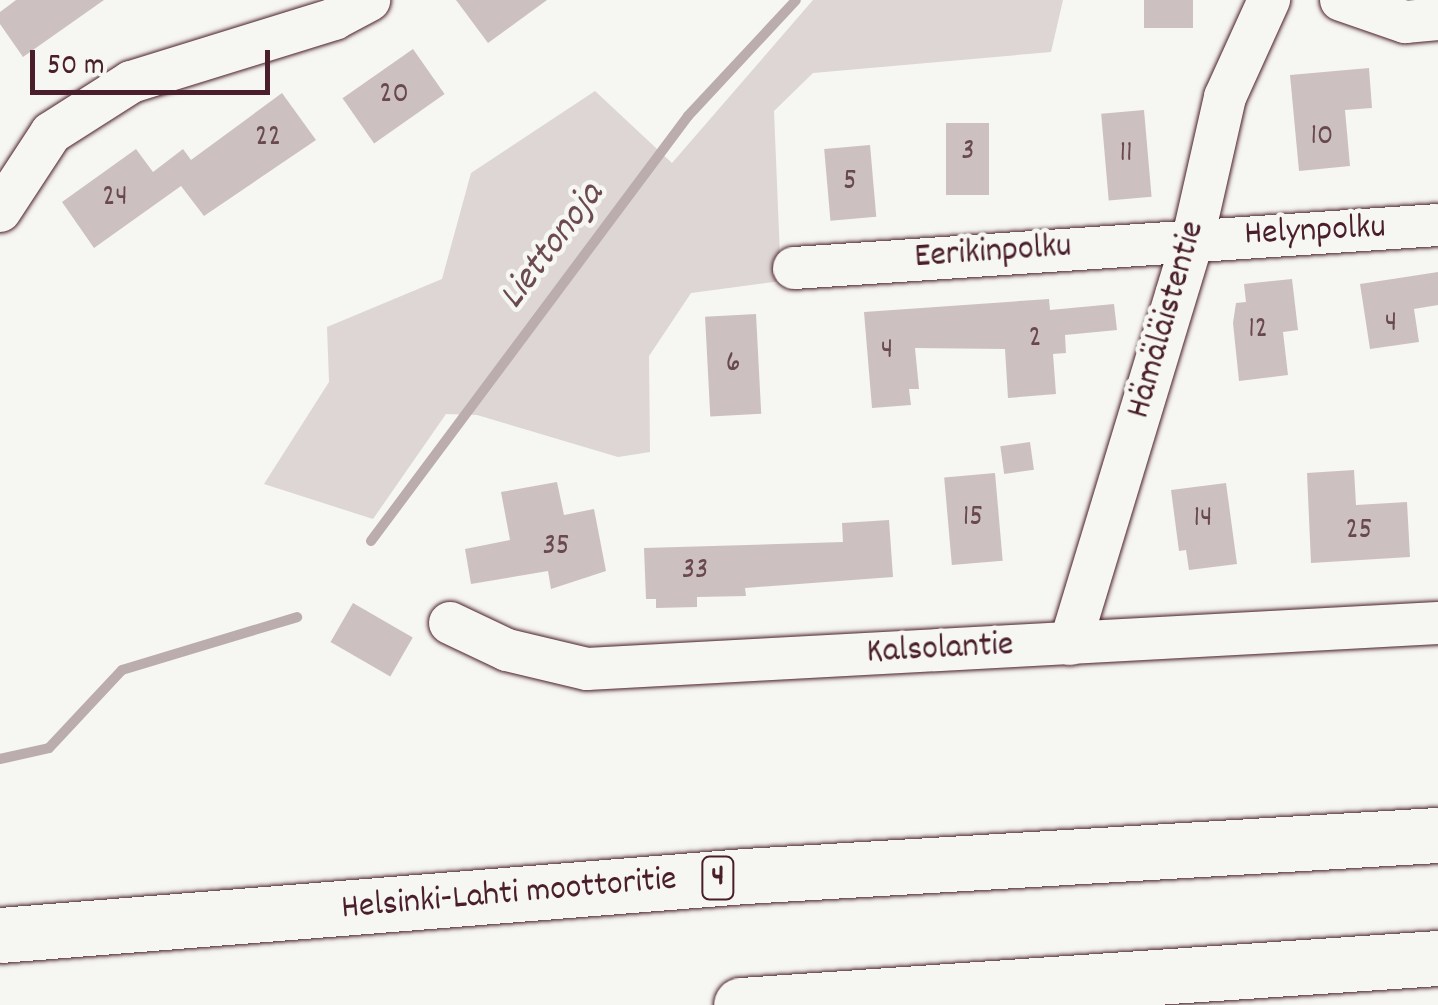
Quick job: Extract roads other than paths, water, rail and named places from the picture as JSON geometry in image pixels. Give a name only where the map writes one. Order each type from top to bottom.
[{"type":"highway","name":"Helsinki-Lahti moottoritie","points":[[0,935],[745,876],[1438,835]]},
{"type":"highway","points":[[741,1005],[1438,958]]},
{"type":"street","points":[[0,211],[51,132],[131,82],[334,19],[368,0]]},
{"type":"street","name":"Hämäläistentie","points":[[1070,644],[1193,238],[1224,96],[1269,0]]},
{"type":"street","points":[[1341,0],[1404,22],[1438,19]]},
{"type":"street","name":"Helynpolku","points":[[1193,238],[1438,225]]},
{"type":"street","name":"Eerikinpolku","points":[[794,268],[1193,238]]},
{"type":"street","name":"Kalsolantie","points":[[450,623],[507,650],[587,669],[1438,623]]},
{"type":"waterway","name":"Liettonoja","points":[[371,541],[688,116],[796,0]]},
{"type":"waterway","name":"Liettonoja","points":[[0,759],[49,748],[122,670],[297,617]]}]
